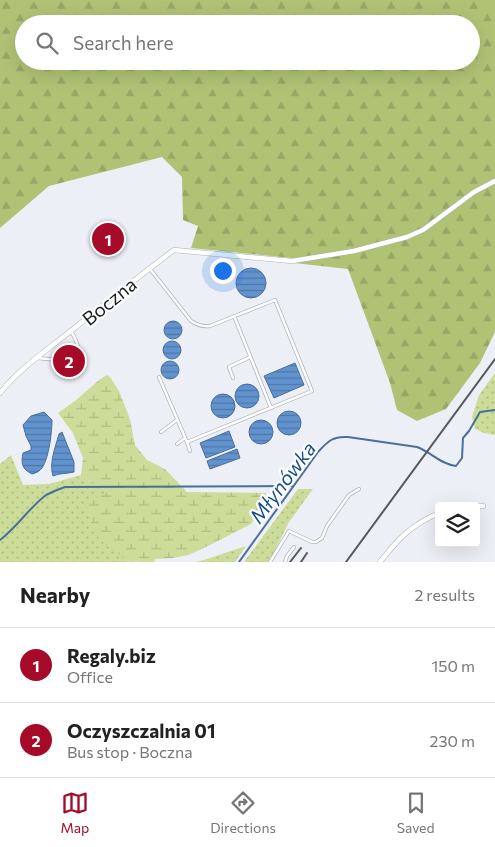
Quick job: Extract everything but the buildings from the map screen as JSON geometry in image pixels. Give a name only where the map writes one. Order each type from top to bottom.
[{"type":"street","name":"Boczna","points":[[0,393],[8,383],[36,358],[174,250],[292,261],[354,251],[407,237],[423,230],[474,192],[495,181]]},
{"type":"street","points":[[380,562],[406,533],[419,522],[435,515]]},
{"type":"lane","points":[[149,268],[191,321],[203,327],[210,326],[275,300],[312,391],[176,444]]},
{"type":"lane","points":[[234,316],[271,408]]},
{"type":"lane","points":[[36,358],[70,362],[75,357],[78,348],[76,339],[70,331]]},
{"type":"lane","points":[[233,378],[229,367],[250,358]]},
{"type":"lane","points":[[159,377],[190,451]]},
{"type":"lane","points":[[161,432],[178,420]]},
{"type":"lane","points":[[270,562],[289,531],[312,542],[322,538],[330,521],[349,495],[359,489]]},
{"type":"lane","points":[[285,562],[294,547]]},
{"type":"green space","points":[[0,0],[495,0],[495,332],[480,363],[446,409],[417,421],[397,410],[390,383],[348,269],[294,263],[291,258],[191,248],[198,226],[183,220],[182,177],[162,157],[49,186],[0,228]]},
{"type":"green space","points":[[495,373],[495,435],[475,429],[472,417],[479,395]]},
{"type":"green space","points":[[107,375],[119,391],[130,419],[135,445],[147,460],[165,469],[187,492],[266,493],[266,499],[251,524],[188,555],[155,559],[154,562],[126,560],[99,539],[85,503],[108,492],[81,475],[83,458],[73,433],[58,413]]},
{"type":"green space","points":[[11,455],[23,485],[49,484],[81,475],[108,492],[126,560],[138,562],[0,562],[0,464]]},
{"type":"green space","points":[[298,489],[313,489],[289,522],[269,562],[244,562]]},
{"type":"green space","points":[[246,546],[235,562],[195,562],[204,560]]},
{"type":"water","points":[[251,268],[262,272],[266,283],[262,294],[251,298],[240,294],[236,283],[240,272]]},
{"type":"water","points":[[173,321],[179,324],[182,330],[179,336],[173,339],[167,336],[164,330],[167,324]]},
{"type":"water","points":[[172,341],[178,344],[181,350],[178,356],[172,359],[166,356],[163,350],[166,344]]},
{"type":"water","points":[[170,361],[176,364],[179,370],[176,376],[170,379],[164,376],[161,370],[164,364]]},
{"type":"water","points":[[295,363],[304,385],[274,398],[264,376]]},
{"type":"water","points":[[247,384],[252,385],[258,391],[258,401],[252,407],[247,408],[242,407],[236,401],[235,396],[236,391],[242,385]]},
{"type":"water","points":[[223,394],[231,398],[235,406],[231,414],[223,418],[215,414],[211,406],[215,398]]},
{"type":"water","points":[[289,411],[297,415],[301,423],[297,431],[289,435],[281,431],[277,423],[281,415]]},
{"type":"water","points":[[44,412],[52,420],[50,445],[42,468],[32,474],[24,468],[22,463],[23,453],[31,450],[23,425],[31,416]]},
{"type":"water","points":[[261,420],[266,421],[272,427],[272,437],[266,443],[261,444],[256,443],[250,437],[249,432],[250,427],[256,421]]},
{"type":"water","points":[[229,431],[235,447],[206,458],[200,443]]},
{"type":"water","points":[[62,432],[74,462],[74,472],[53,476],[53,455],[59,434]]},
{"type":"water","points":[[237,449],[240,458],[210,469],[207,461]]},
{"type":"waterway","name":"Młynówka","points":[[239,562],[318,452],[331,440],[338,437],[348,437],[417,447],[445,463],[456,466],[462,458],[463,438],[480,412],[495,410]]},
{"type":"waterway","points":[[0,540],[46,495],[65,487],[292,486]]},
{"type":"railway","points":[[346,562],[495,359]]},
{"type":"railway","points":[[290,562],[301,548]]},
{"type":"railway","points":[[301,562],[307,553]]},
{"type":"place","name":"Regaly.biz","points":[[108,239]]},
{"type":"place","name":"Oczyszczalnia 01","points":[[69,361]]}]
